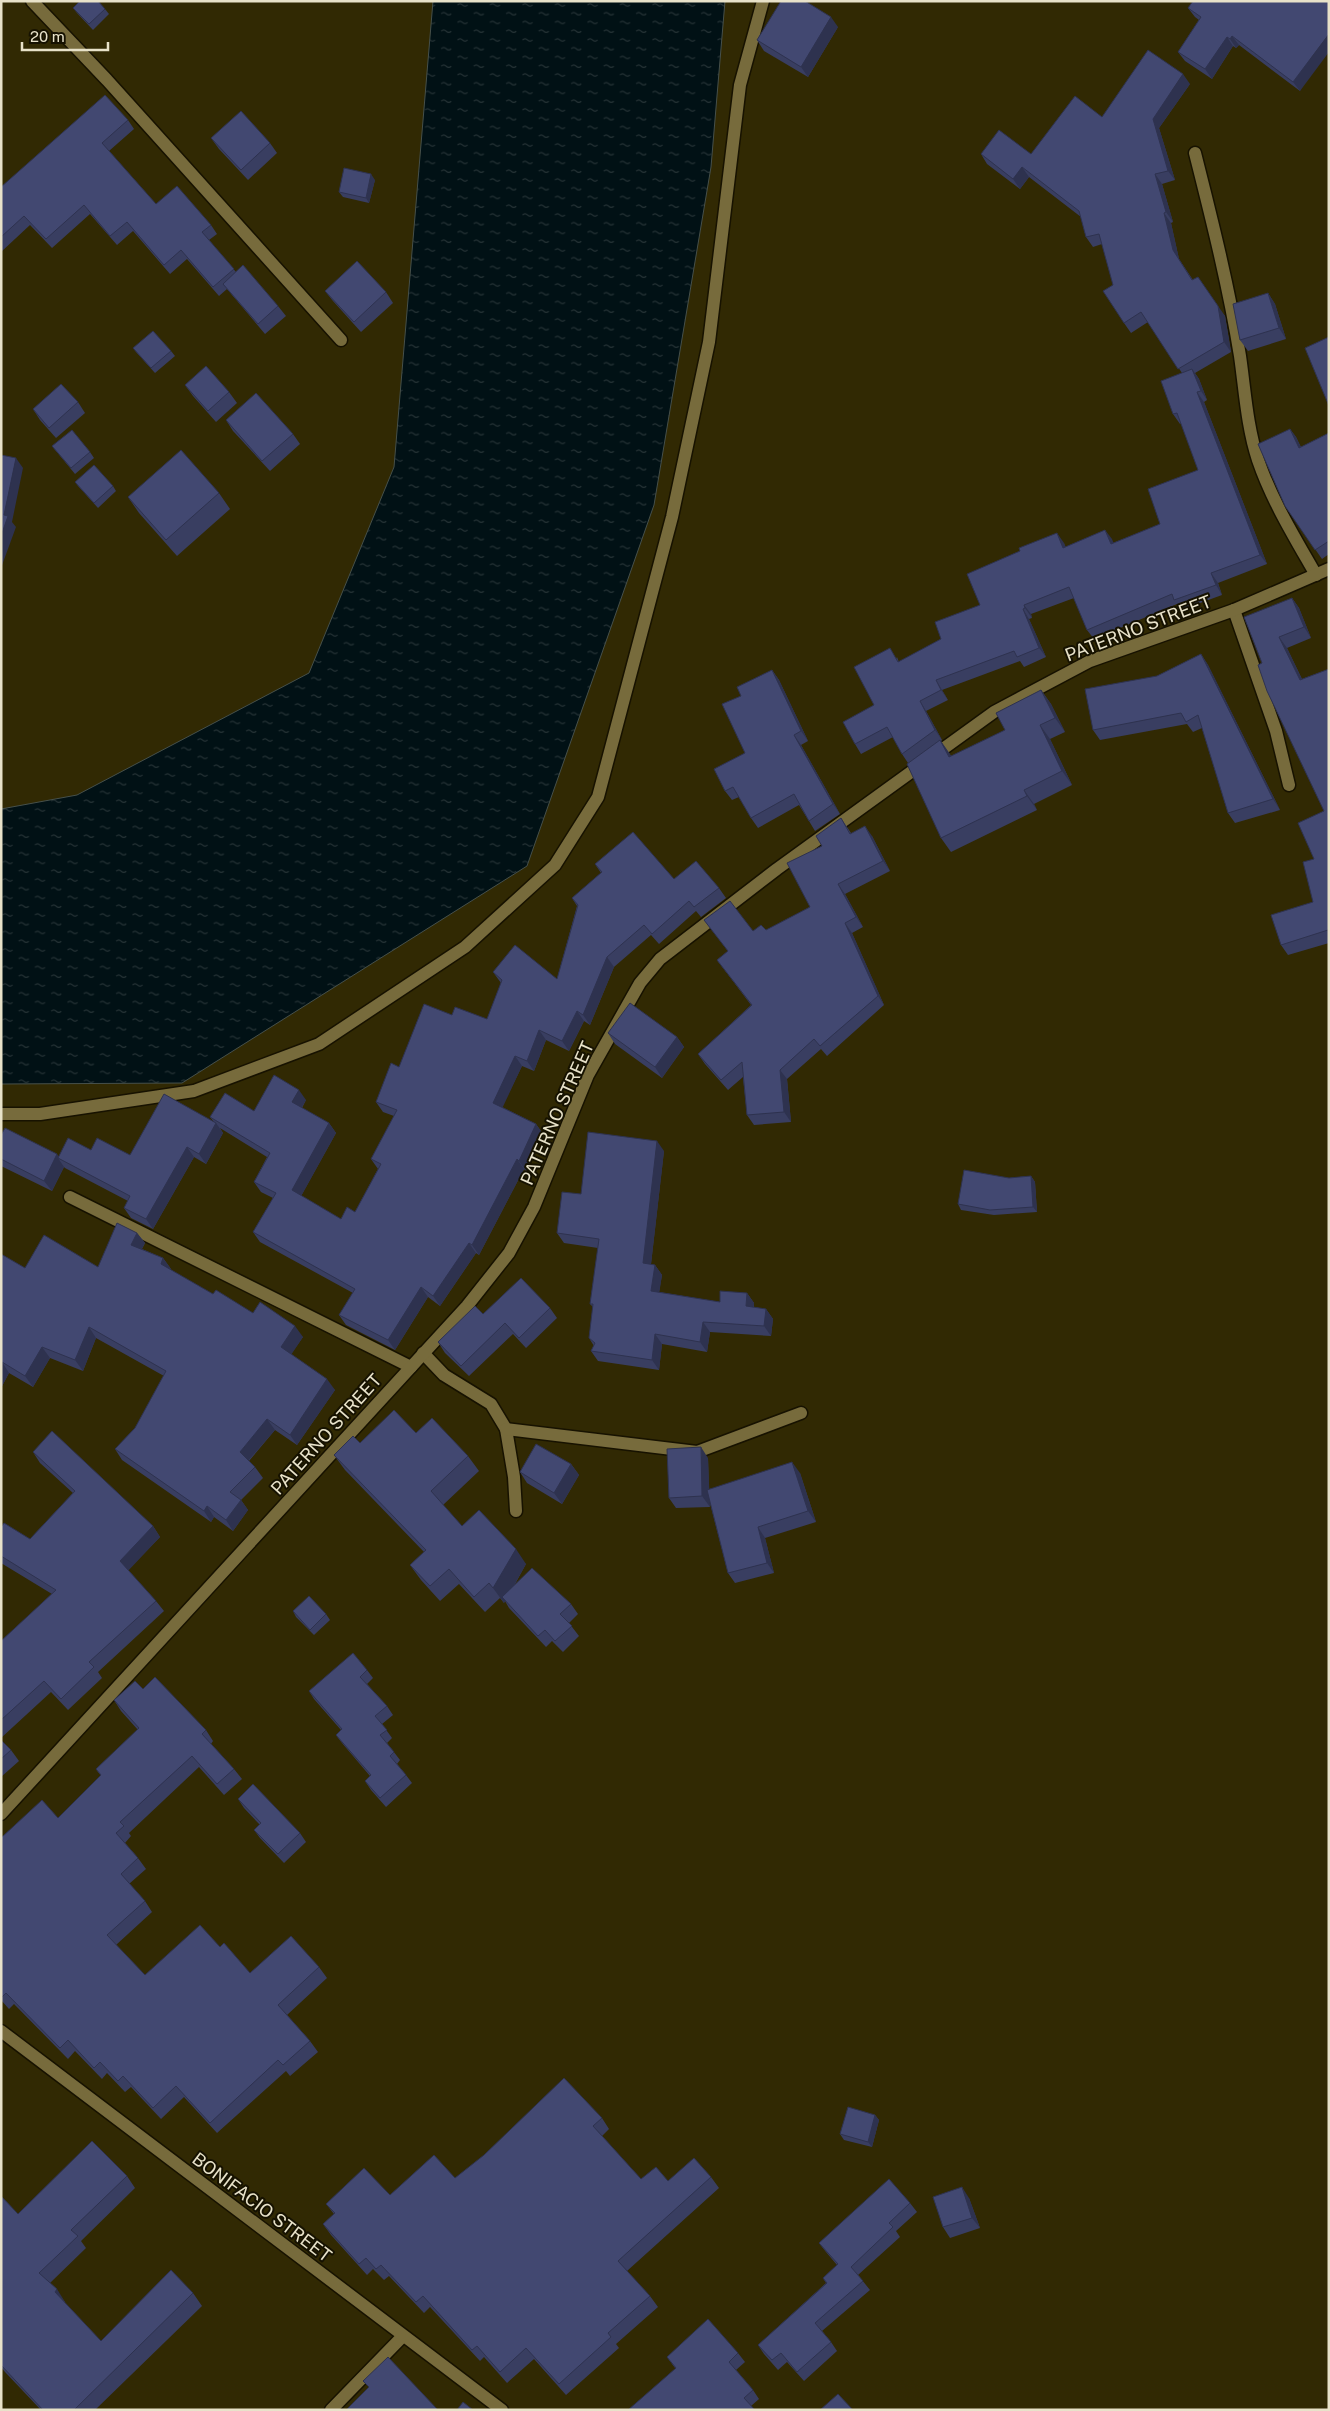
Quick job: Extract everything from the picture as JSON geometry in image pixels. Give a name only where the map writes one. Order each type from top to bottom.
[{"type":"street","points":[[32,1],[107,80],[341,340]]},
{"type":"street","points":[[1,1114],[40,1114],[194,1091],[319,1044],[465,947],[555,866],[598,796],[672,517],[709,342],[740,85],[763,1]]},
{"type":"street","points":[[1195,153],[1226,285],[1240,356],[1248,422],[1258,459],[1269,488],[1316,575]]},
{"type":"street","name":"PATERNO STREET","points":[[1,1814],[467,1306],[509,1253],[534,1207],[588,1075],[640,983],[660,959],[778,869],[994,712],[1090,662],[1234,610],[1329,569]]},
{"type":"street","points":[[1234,610],[1276,731],[1290,785]]},
{"type":"street","points":[[70,1197],[411,1367]]},
{"type":"street","points":[[423,1353],[444,1375],[491,1404],[506,1429],[514,1477],[516,1510]]},
{"type":"street","points":[[506,1429],[697,1452],[801,1413]]},
{"type":"street","name":"BONIFACIO STREET","points":[[1,2031],[502,2410]]},
{"type":"street","points":[[330,2410],[403,2336]]},
{"type":"water","points":[[433,1],[725,1],[711,167],[654,505],[527,866],[182,1083],[1,1084],[1,809],[77,795],[309,673],[394,467]]},
{"type":"building","points":[[80,1],[98,1],[105,9],[89,24],[73,8]]},
{"type":"building","points":[[781,1],[805,1],[831,17],[801,67],[757,40]]},
{"type":"building","points":[[1193,1],[1329,1],[1329,34],[1293,82],[1232,36],[1230,39],[1227,37],[1205,69],[1178,52],[1201,17],[1188,8]]},
{"type":"building","points":[[1148,50],[1183,74],[1153,119],[1168,171],[1155,174],[1166,212],[1164,213],[1173,250],[1192,280],[1198,277],[1218,306],[1224,342],[1178,369],[1141,312],[1124,323],[1103,291],[1113,285],[1099,234],[1086,237],[1079,211],[1022,167],[1013,179],[981,154],[999,130],[1031,154],[1075,96],[1102,117]]},
{"type":"building","points":[[105,95],[128,120],[102,143],[156,204],[177,186],[211,225],[202,232],[234,269],[213,287],[181,250],[164,265],[127,222],[110,236],[84,205],[46,239],[24,216],[1,237],[1,187]]},
{"type":"building","points":[[241,111],[270,143],[241,170],[211,138]]},
{"type":"building","points":[[344,168],[371,174],[366,198],[339,192]]},
{"type":"building","points":[[357,261],[386,292],[354,322],[325,291]]},
{"type":"building","points":[[243,265],[278,306],[258,324],[223,284]]},
{"type":"building","points":[[1268,293],[1279,328],[1240,340],[1233,304]]},
{"type":"building","points":[[153,331],[171,351],[151,368],[133,348]]},
{"type":"building","points":[[1329,337],[1329,406],[1305,348]]},
{"type":"building","points":[[206,366],[229,392],[208,411],[185,385]]},
{"type":"building","points":[[1192,369],[1201,391],[1197,392],[1260,555],[1211,573],[1216,585],[1174,600],[1172,594],[1087,630],[1069,587],[1024,605],[1025,608],[1023,609],[1039,648],[1017,657],[1014,651],[936,680],[941,690],[920,701],[935,730],[902,754],[887,727],[855,744],[843,722],[874,705],[854,667],[890,648],[898,662],[941,639],[935,622],[980,605],[967,574],[1020,551],[1019,548],[1057,533],[1063,548],[1105,530],[1111,544],[1160,524],[1148,489],[1198,470],[1177,413],[1173,414],[1161,381]]},
{"type":"building","points":[[61,384],[78,402],[49,428],[33,409]]},
{"type":"building","points":[[256,393],[293,434],[262,461],[226,420]]},
{"type":"building","points":[[1290,429],[1299,448],[1329,433],[1329,541],[1315,550],[1285,506],[1258,444]]},
{"type":"building","points":[[72,430],[90,452],[71,468],[52,446]]},
{"type":"building","points":[[181,450],[219,493],[166,540],[128,497]]},
{"type":"building","points":[[1,455],[16,458],[4,515],[8,516],[1,536]]},
{"type":"building","points":[[94,465],[113,486],[94,503],[75,482]]},
{"type":"building","points":[[1292,598],[1304,627],[1279,637],[1300,680],[1329,669],[1329,933],[1328,930],[1281,945],[1271,915],[1313,902],[1303,862],[1314,859],[1298,823],[1324,811],[1267,691],[1258,665],[1262,663],[1244,617]]},
{"type":"building","points":[[1201,654],[1273,799],[1228,813],[1198,715],[1186,722],[1181,713],[1093,730],[1085,689],[1157,676]]},
{"type":"building","points":[[772,670],[801,731],[794,735],[833,804],[809,821],[794,794],[751,818],[733,787],[725,791],[714,769],[745,753],[722,704],[741,696],[737,687]]},
{"type":"building","points":[[1041,690],[1055,718],[1040,725],[1062,771],[1024,790],[1027,796],[941,838],[907,764],[940,740],[949,757],[1005,730],[996,713]]},
{"type":"building","points":[[841,818],[850,834],[865,826],[883,861],[838,884],[856,917],[845,923],[878,996],[820,1046],[814,1039],[780,1070],[784,1112],[747,1115],[742,1062],[721,1080],[698,1054],[752,1005],[717,960],[728,951],[704,920],[730,901],[753,931],[761,925],[766,930],[810,907],[787,863],[822,846],[816,836]]},
{"type":"building","points":[[633,832],[674,879],[696,861],[719,888],[694,907],[689,901],[652,934],[644,925],[607,957],[583,1015],[577,1011],[562,1041],[539,1030],[527,1061],[515,1056],[493,1103],[536,1124],[519,1161],[517,1159],[472,1245],[469,1243],[433,1296],[421,1287],[388,1340],[339,1315],[355,1289],[253,1232],[276,1193],[254,1182],[270,1153],[210,1117],[225,1093],[254,1111],[274,1075],[299,1090],[292,1102],[329,1123],[292,1190],[341,1219],[347,1207],[355,1212],[381,1164],[371,1159],[397,1110],[376,1102],[391,1063],[399,1067],[424,1004],[452,1015],[455,1007],[487,1019],[502,980],[493,972],[515,945],[557,979],[578,905],[572,898],[602,872],[595,864]]},
{"type":"building","points":[[630,1003],[677,1037],[655,1067],[608,1033]]},
{"type":"building","points":[[164,1094],[216,1123],[199,1154],[187,1147],[146,1219],[124,1208],[130,1196],[58,1158],[68,1138],[91,1150],[97,1138],[130,1155]]},
{"type":"building","points":[[5,1128],[57,1154],[44,1181],[1,1159],[1,1135]]},
{"type":"building","points":[[588,1132],[657,1141],[643,1263],[655,1265],[651,1291],[720,1302],[720,1291],[747,1293],[746,1306],[766,1309],[764,1326],[703,1322],[700,1342],[655,1334],[652,1360],[591,1351],[595,1343],[589,1338],[593,1304],[590,1304],[599,1239],[557,1233],[562,1192],[581,1194]]},
{"type":"building","points":[[964,1170],[1009,1178],[1031,1176],[1033,1207],[990,1210],[958,1204]]},
{"type":"building","points":[[117,1223],[137,1233],[131,1245],[163,1258],[161,1264],[213,1294],[216,1290],[253,1313],[260,1302],[295,1326],[281,1347],[327,1379],[290,1435],[267,1419],[240,1452],[255,1467],[230,1492],[241,1500],[226,1520],[207,1506],[204,1511],[115,1449],[135,1428],[166,1371],[89,1327],[75,1360],[42,1347],[25,1376],[1,1363],[1,1254],[25,1268],[44,1235],[98,1267]]},
{"type":"building","points":[[521,1278],[550,1308],[519,1338],[505,1323],[461,1366],[438,1342],[475,1306],[483,1314]]},
{"type":"building","points":[[394,1410],[416,1433],[432,1418],[468,1456],[431,1491],[462,1526],[479,1510],[516,1549],[493,1588],[489,1583],[474,1597],[449,1569],[430,1586],[410,1565],[426,1550],[334,1455],[353,1436],[360,1443]]},
{"type":"building","points":[[52,1431],[153,1526],[120,1561],[156,1601],[89,1662],[94,1667],[61,1699],[44,1681],[1,1720],[1,1641],[56,1590],[1,1556],[1,1527],[4,1523],[30,1539],[75,1491],[33,1452]]},
{"type":"building","points":[[536,1444],[571,1464],[554,1493],[520,1472]]},
{"type":"building","points":[[701,1447],[702,1496],[669,1498],[667,1449]]},
{"type":"building","points":[[792,1462],[808,1511],[758,1527],[767,1563],[728,1573],[707,1490]]},
{"type":"building","points":[[532,1568],[571,1604],[560,1614],[572,1626],[555,1641],[545,1630],[538,1636],[502,1597]]},
{"type":"building","points":[[309,1596],[326,1614],[310,1630],[293,1611]]},
{"type":"building","points":[[353,1653],[367,1670],[360,1677],[387,1706],[375,1716],[387,1730],[380,1735],[394,1752],[390,1756],[406,1775],[380,1798],[365,1781],[371,1775],[336,1735],[342,1729],[309,1691]]},
{"type":"building","points":[[155,1677],[206,1730],[202,1734],[234,1769],[217,1784],[192,1756],[120,1822],[124,1826],[116,1833],[138,1858],[121,1874],[145,1901],[107,1935],[145,1975],[200,1925],[220,1947],[224,1943],[250,1973],[291,1936],[319,1967],[278,2005],[310,2041],[283,2065],[278,2060],[210,2123],[176,2086],[153,2108],[123,2076],[118,2081],[100,2062],[94,2068],[68,2040],[60,2048],[6,1993],[1,1998],[1,1836],[42,1800],[58,1818],[101,1775],[96,1769],[139,1728],[114,1700],[135,1681],[143,1689]]},
{"type":"building","points":[[1,1740],[11,1750],[1,1759]]},
{"type":"building","points":[[253,1784],[300,1833],[278,1854],[254,1830],[261,1823],[238,1799]]},
{"type":"building","points":[[564,2078],[602,2118],[593,2126],[641,2179],[656,2167],[668,2181],[694,2158],[711,2177],[618,2261],[650,2296],[608,2333],[611,2337],[559,2384],[526,2348],[500,2372],[477,2346],[472,2350],[423,2296],[416,2302],[381,2265],[376,2269],[366,2258],[359,2264],[323,2224],[335,2213],[326,2204],[364,2168],[390,2195],[434,2155],[455,2178],[484,2155]]},
{"type":"building","points":[[848,2107],[875,2115],[868,2142],[840,2134]]},
{"type":"building","points":[[92,2141],[127,2176],[71,2230],[78,2236],[39,2273],[57,2289],[55,2292],[101,2341],[171,2270],[193,2293],[74,2410],[43,2410],[1,2365],[1,2196],[18,2214]]},
{"type":"building","points":[[889,2179],[910,2203],[889,2223],[893,2227],[851,2267],[863,2281],[815,2323],[831,2342],[797,2372],[781,2353],[772,2360],[758,2345],[827,2283],[823,2278],[838,2264],[819,2243]]},
{"type":"building","points":[[962,2187],[972,2218],[943,2227],[933,2197]]},
{"type":"building","points":[[708,2319],[738,2353],[729,2362],[753,2390],[744,2398],[755,2410],[628,2410],[676,2368],[667,2357]]},
{"type":"building","points":[[388,2357],[438,2410],[346,2410],[369,2387],[363,2381]]},
{"type":"building","points":[[838,2394],[853,2410],[820,2410]]},
{"type":"building","points":[[463,2402],[473,2410],[457,2410]]}]
